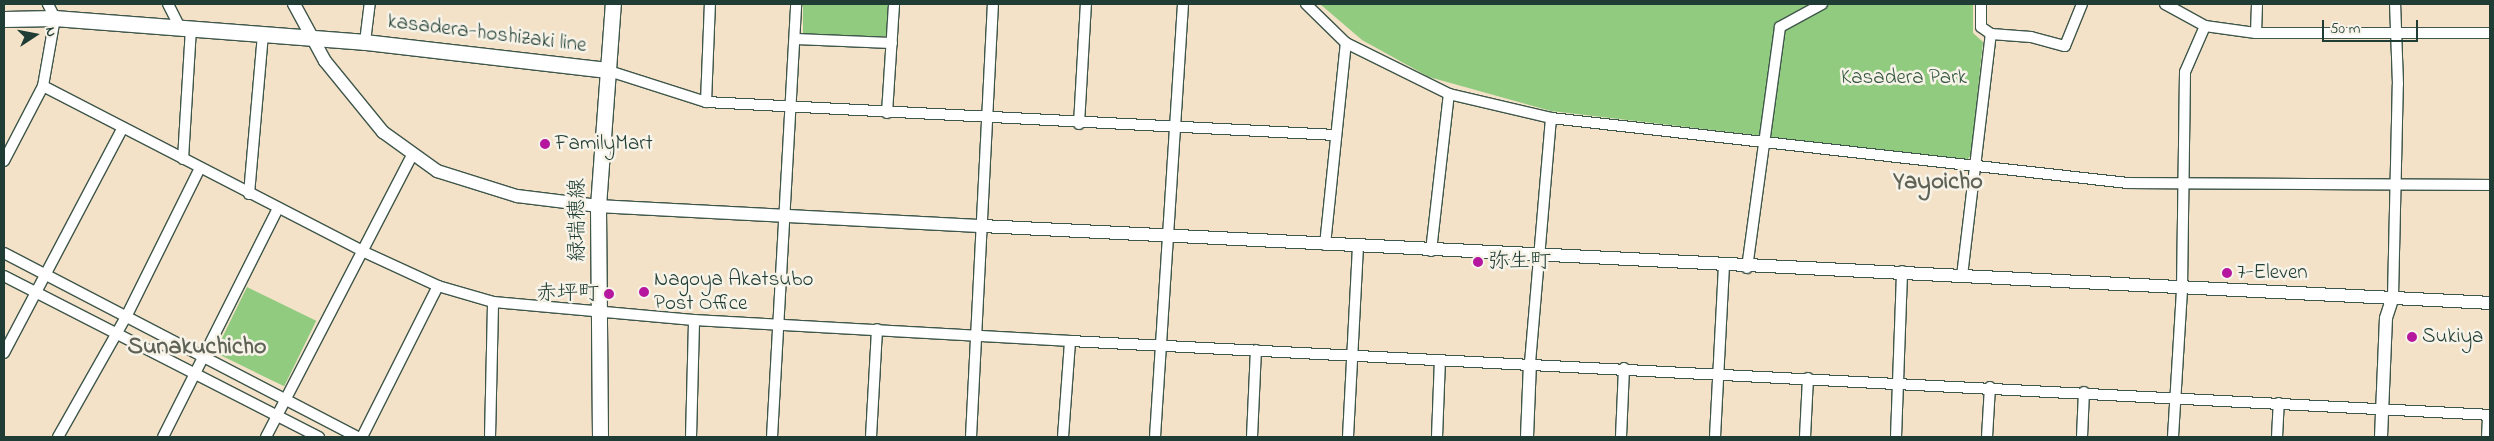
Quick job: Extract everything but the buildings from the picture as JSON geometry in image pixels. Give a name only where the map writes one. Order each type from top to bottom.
[{"type":"main road","name":"緑瑞穂線","points":[[600,437],[598,206],[606,70],[613,4]]},
{"type":"main road","name":"kasadera-hoshizaki line","points":[[4,19],[55,18],[186,30],[312,37],[606,70]]},
{"type":"street","points":[[4,161],[44,86],[55,18],[48,4]]},
{"type":"street","points":[[168,4],[186,30],[183,159]]},
{"type":"street","points":[[294,4],[312,37],[350,94],[383,132],[412,155],[482,188],[598,206],[1747,268],[1902,271],[2182,288],[2490,303]]},
{"type":"street","points":[[365,42],[370,4]]},
{"type":"street","points":[[706,102],[710,4]]},
{"type":"street","points":[[772,437],[796,4]]},
{"type":"street","points":[[887,113],[894,4]]},
{"type":"street","points":[[971,437],[993,4]]},
{"type":"street","points":[[1079,124],[1086,4]]},
{"type":"street","points":[[1155,437],[1183,4]]},
{"type":"street","points":[[1306,4],[1346,43],[1448,94],[1550,118],[2128,183],[2490,185]]},
{"type":"street","points":[[1747,268],[1762,142],[1780,26],[1822,4]]},
{"type":"street","points":[[1981,4],[1981,27],[1990,34],[2031,37],[2065,46],[2082,4]]},
{"type":"street","points":[[2165,4],[2205,26],[2256,34],[2490,33]]},
{"type":"street","points":[[2256,34],[2257,4]]},
{"type":"street","points":[[2380,437],[2386,318],[2393,297],[2396,185],[2395,4]]},
{"type":"street","points":[[2173,437],[2182,288],[2186,72],[2205,26]]},
{"type":"street","points":[[249,194],[263,34]]},
{"type":"street","points":[[1962,276],[1990,34]]},
{"type":"street","points":[[795,39],[892,43]]},
{"type":"street","points":[[1325,245],[1346,43]]},
{"type":"street","points":[[606,70],[706,102],[1174,129],[1336,135]]},
{"type":"street","points":[[44,86],[183,159],[199,170],[362,251],[438,286],[493,302],[694,320],[778,323],[1070,341],[1440,360],[2176,396],[2382,411],[2489,415],[2487,437]]},
{"type":"street","points":[[1431,250],[1448,94]]},
{"type":"street","points":[[1527,437],[1537,256],[1550,118]]},
{"type":"street","points":[[4,353],[36,291],[48,274],[123,127]]},
{"type":"street","points":[[266,437],[412,155]]},
{"type":"street","points":[[58,437],[127,315],[199,170]]},
{"type":"street","points":[[163,437],[207,355],[277,210]]},
{"type":"street","points":[[1348,437],[1358,247]]},
{"type":"street","points":[[4,252],[207,355],[358,437]]},
{"type":"street","points":[[1715,437],[1724,266]]},
{"type":"street","points":[[1896,437],[1902,271]]},
{"type":"street","points":[[4,276],[117,331],[319,437]]},
{"type":"street","points":[[362,437],[438,286]]},
{"type":"street","points":[[490,437],[493,302]]},
{"type":"street","points":[[691,437],[694,320]]},
{"type":"street","points":[[872,437],[877,330]]},
{"type":"street","points":[[1063,437],[1070,341]]},
{"type":"street","points":[[1252,437],[1256,350]]},
{"type":"street","points":[[1437,437],[1440,360]]},
{"type":"street","points":[[1621,437],[1624,368]]},
{"type":"street","points":[[1805,437],[1808,378]]},
{"type":"street","points":[[1987,437],[1990,387]]},
{"type":"street","points":[[2082,437],[2084,392]]},
{"type":"street","points":[[2276,437],[2279,403]]},
{"type":"green space","points":[[803,4],[891,4],[891,36],[803,36]]},
{"type":"green space","name":"Kasadera Park","points":[[1320,4],[1973,4],[1973,33],[1983,42],[1971,155],[1967,160],[1551,111],[1429,77],[1362,40]]},
{"type":"green space","points":[[247,287],[316,321],[284,386],[215,353]]},
{"type":"place","name":"FamilyMart","points":[[545,144]]},
{"type":"place","name":"弥生町","points":[[1478,262]]},
{"type":"place","name":"7-Eleven","points":[[2227,273]]},
{"type":"place","name":"Nagoya Akatsubo Post Office","points":[[644,292]]},
{"type":"place","name":"赤坪町","points":[[609,294]]},
{"type":"place","name":"Sukiya","points":[[2412,337]]},
{"type":"district","name":"Yayoicho","points":[[1938,183]]},
{"type":"district","name":"Sunakuchicho","points":[[197,348]]}]
